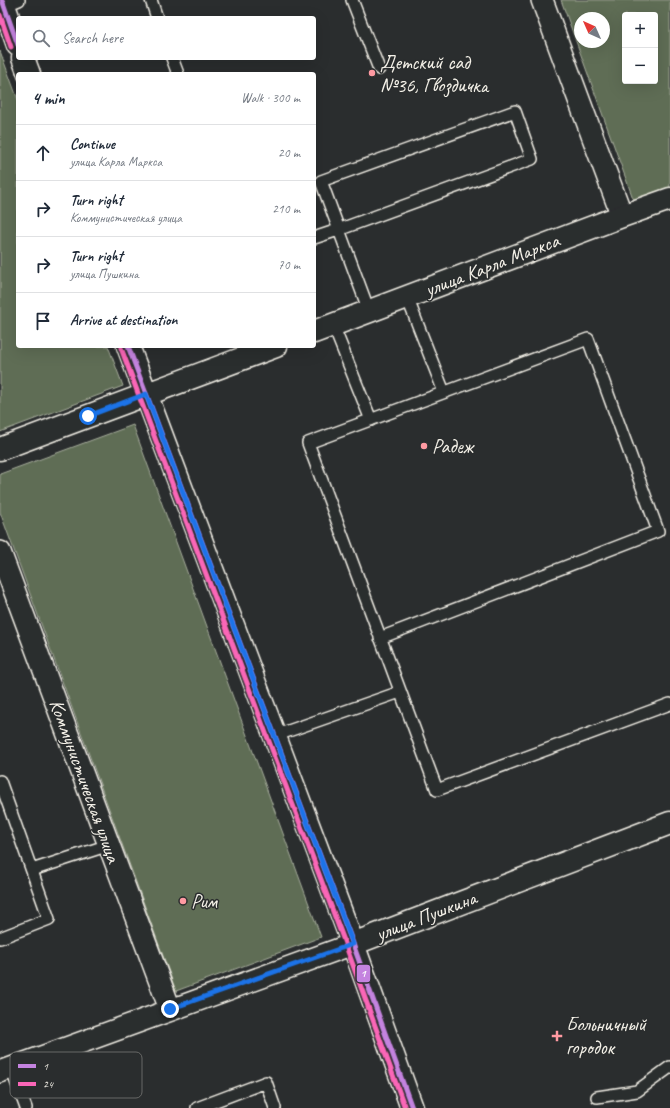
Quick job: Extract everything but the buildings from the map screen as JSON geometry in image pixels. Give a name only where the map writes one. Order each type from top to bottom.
[{"type":"street","points":[[542,0],[622,216]]},
{"type":"street","points":[[8,2],[16,36]]},
{"type":"street","points":[[24,60],[28,72]]},
{"type":"street","name":"улица Карла Маркса","points":[[324,329],[670,199]]},
{"type":"street","points":[[129,348],[353,944],[412,1108]]},
{"type":"street","points":[[0,449],[271,348]]},
{"type":"street","name":"Коммунистическая улица","points":[[0,552],[170,1009]]},
{"type":"street","name":"улица Пушкина","points":[[54,1052],[353,944],[670,823]]},
{"type":"lane","points":[[150,0],[156,16]]},
{"type":"lane","points":[[352,0],[379,69]]},
{"type":"lane","points":[[173,60],[177,72]]},
{"type":"lane","points":[[316,237],[338,230],[532,159],[514,111],[321,181],[338,230],[369,311]]},
{"type":"lane","points":[[408,297],[444,392]]},
{"type":"lane","points":[[324,329],[371,420]]},
{"type":"lane","points":[[380,638],[658,531],[588,339],[308,443],[436,790],[670,704]]},
{"type":"lane","points":[[274,736],[400,692]]},
{"type":"lane","points":[[0,781],[50,919],[0,938]]},
{"type":"lane","points":[[32,870],[109,845]]},
{"type":"lane","points":[[597,1097],[637,1091],[670,1067]]},
{"type":"lane","points":[[197,1108],[266,1082],[276,1108]]},
{"type":"lane","points":[[21,1098],[26,1108]]},
{"type":"green space","points":[[561,0],[670,0],[670,187],[634,201],[578,48],[610,48],[610,12],[574,12],[574,36]]},
{"type":"green space","points":[[0,51],[16,95],[16,348],[109,348],[123,386],[0,432]]},
{"type":"green space","points":[[133,425],[321,937],[176,991],[0,512],[0,474]]},
{"type":"transit line","name":"1","points":[[2,0],[16,39]]},
{"type":"transit line","name":"24","points":[[0,15],[11,47]]},
{"type":"transit line","name":"24","points":[[121,348],[346,946],[405,1108]]},
{"type":"transit line","name":"1","points":[[129,348],[353,944],[412,1108]]},
{"type":"place","name":"Детский сад №36, Гвоздичка","points":[[372,73]]},
{"type":"place","name":"Радеж","points":[[424,446]]},
{"type":"place","name":"Рим","points":[[183,901]]},
{"type":"place","name":"Больничный городок","points":[[557,1036]]},
{"type":"route","points":[[88,416],[146,394],[353,944],[170,1009]]}]
